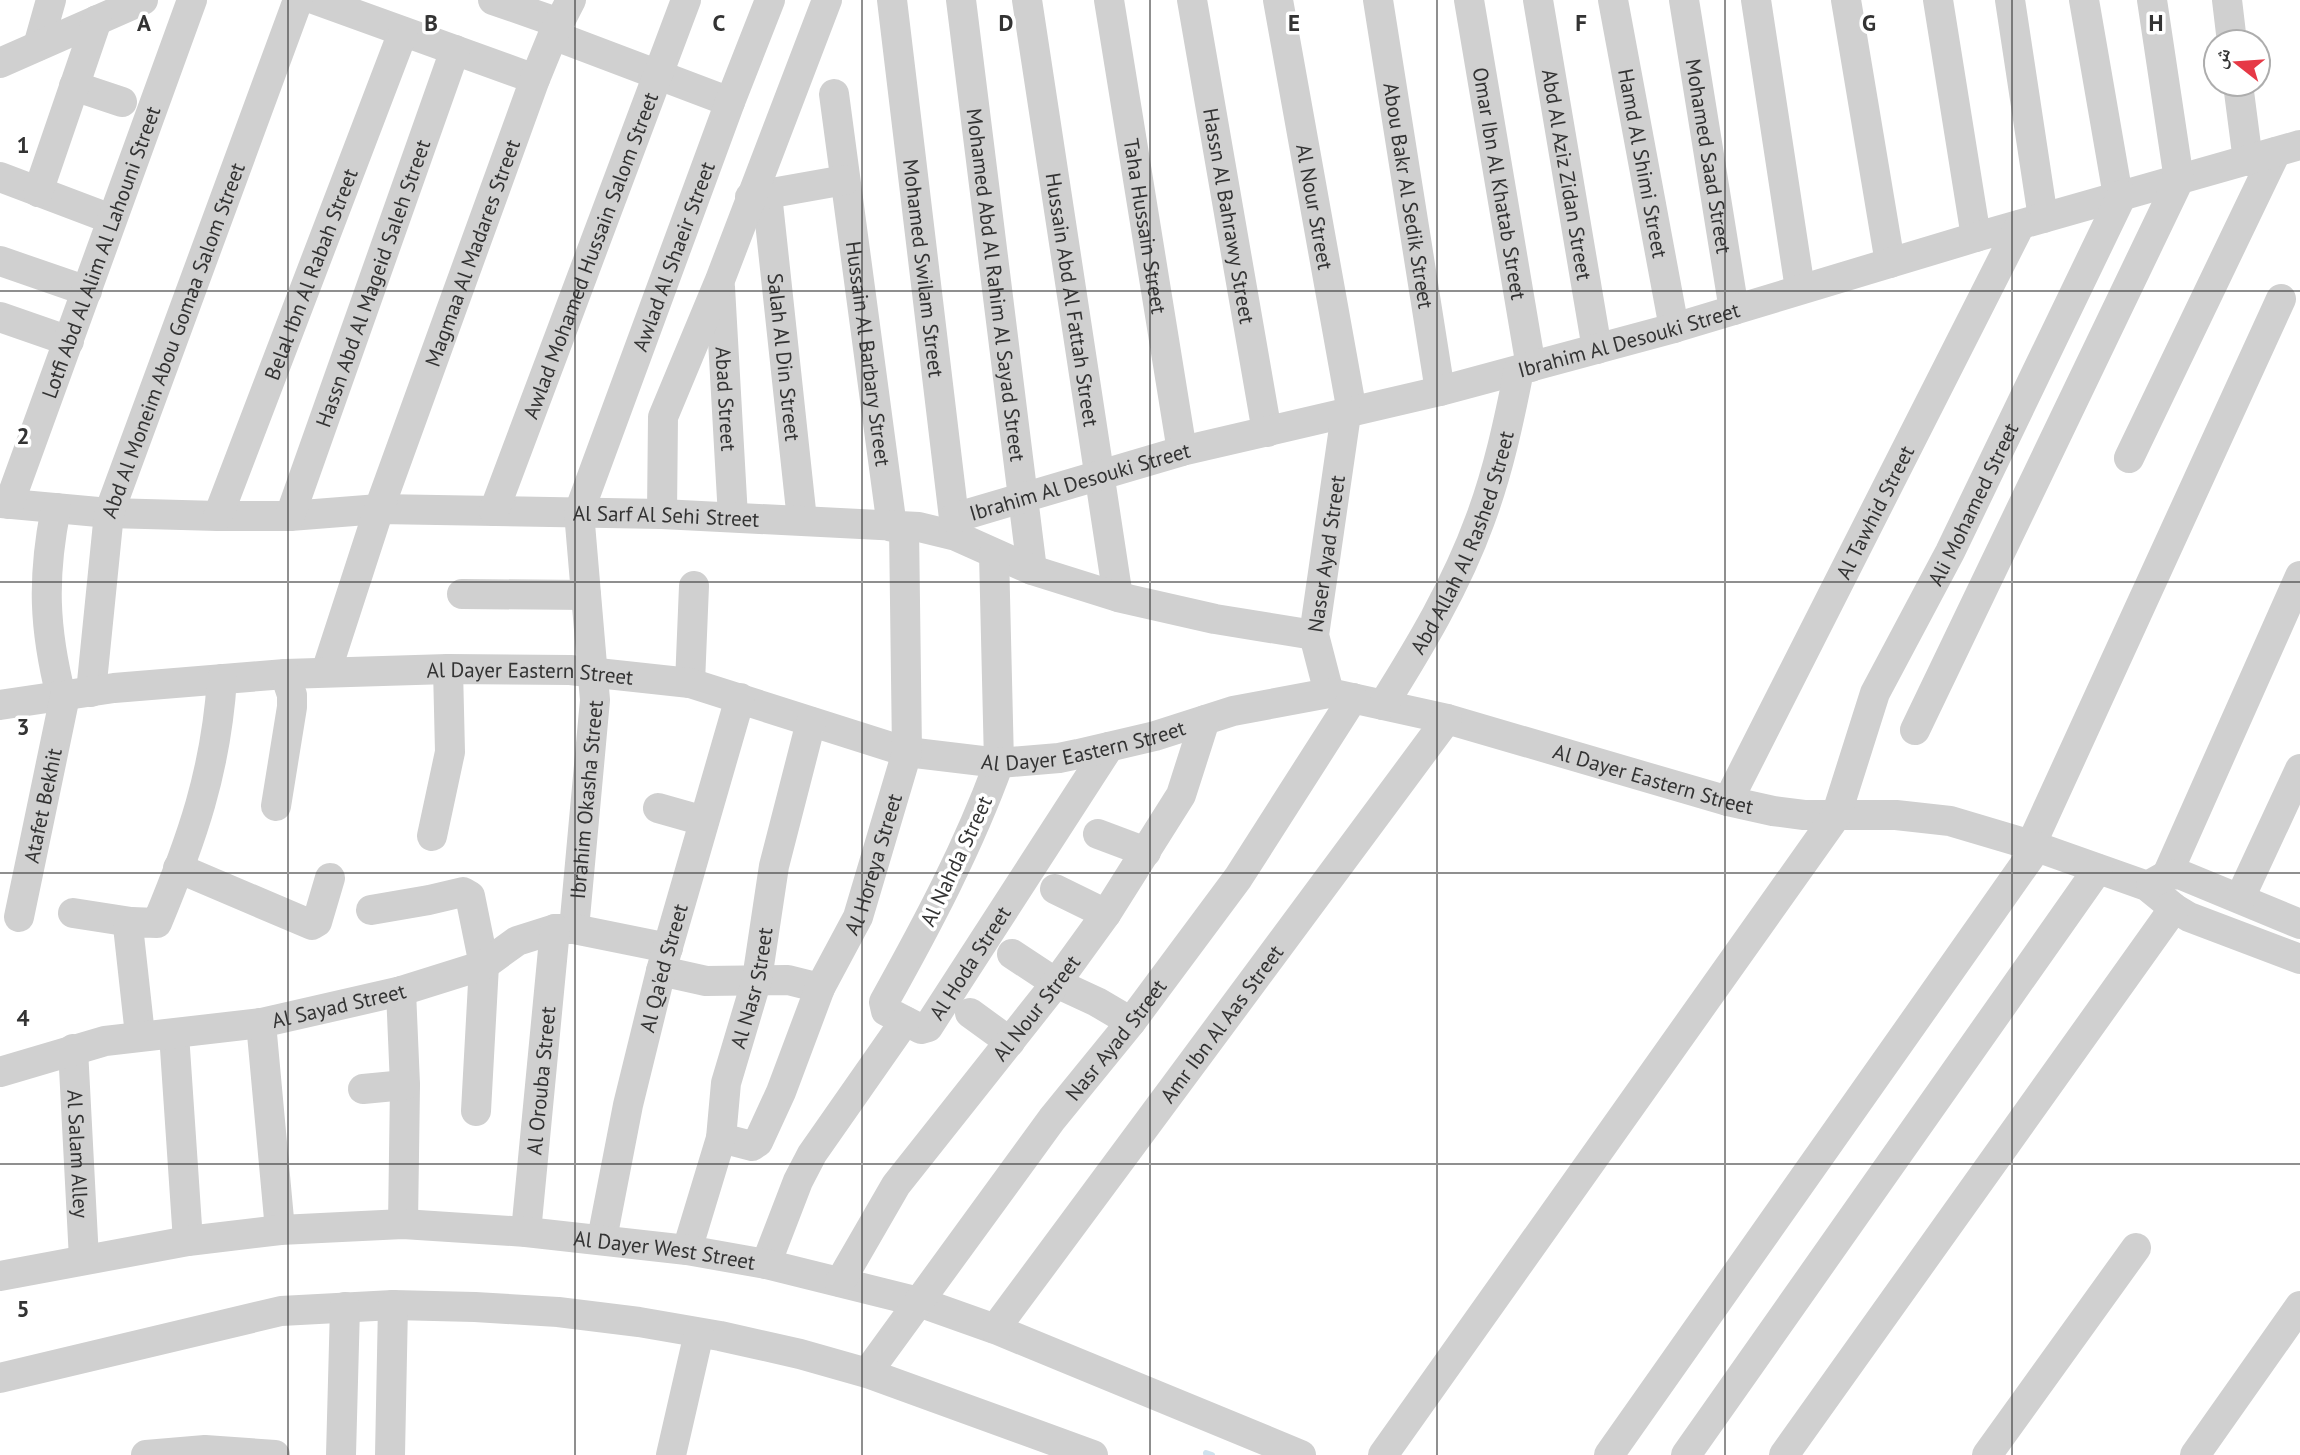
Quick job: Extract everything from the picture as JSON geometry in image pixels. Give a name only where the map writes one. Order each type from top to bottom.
[{"type":"street","points":[[38,46],[51,0]]},
{"type":"street","points":[[2,67],[38,46],[143,0]]},
{"type":"street","name":"Lotfi Abd Al Alim Al Lahouni Street","points":[[5,503],[69,341],[192,0]]},
{"type":"street","name":"Abd Al Moneim Abou Gomaa Salom Street","points":[[72,695],[109,513],[298,0]]},
{"type":"street","points":[[316,0],[535,79]]},
{"type":"street","points":[[493,0],[561,20],[658,75],[730,102]]},
{"type":"street","name":"Awlad Mohamed Hussain Salom Street","points":[[494,511],[686,0]]},
{"type":"street","name":"Awlad Al Shaeir Street","points":[[579,512],[769,0]]},
{"type":"street","points":[[662,514],[663,417],[720,279],[759,195],[827,0]]},
{"type":"street","name":"Mohamed Swilam Street","points":[[892,0],[955,527]]},
{"type":"street","name":"Mohamed Abd Al Rahim Al Sayad Street","points":[[961,0],[1032,570]]},
{"type":"street","name":"Hussain Abd Al Fattah Street","points":[[1027,0],[1118,597]]},
{"type":"street","name":"Taha Hussain Street","points":[[1109,0],[1182,451]]},
{"type":"street","name":"Hassn Al Bahrawy Street","points":[[1192,0],[1267,432]]},
{"type":"street","name":"Al Nour Street","points":[[1278,0],[1349,413]]},
{"type":"street","name":"Abou Bakr Al Sedik Street","points":[[1378,0],[1440,391]]},
{"type":"street","name":"Omar Ibn Al Khatab Street","points":[[1469,0],[1525,369]]},
{"type":"street","name":"Abd Al Aziz Zidan Street","points":[[1538,0],[1597,349]]},
{"type":"street","name":"Hamd Al Shimi Street","points":[[1613,0],[1674,328]]},
{"type":"street","name":"Mohamed Saad Street","points":[[1684,0],[1734,310]]},
{"type":"street","points":[[1756,0],[1800,289]]},
{"type":"street","points":[[1846,0],[1890,263]]},
{"type":"street","points":[[1938,0],[1976,237]]},
{"type":"street","points":[[2010,0],[2031,222]]},
{"type":"street","points":[[2084,0],[2120,196]]},
{"type":"street","points":[[1915,730],[2179,180],[2152,0]]},
{"type":"street","points":[[2227,0],[2230,28]]},
{"type":"street","points":[[38,192],[97,20]]},
{"type":"street","name":"Magmaa Al Madares Street","points":[[326,672],[379,509],[535,79],[561,20]]},
{"type":"street","name":"Belal Ibn Al Rabah Street","points":[[218,516],[403,32]]},
{"type":"street","name":"Hassn Abd Al Mageid Saleh Street","points":[[290,516],[455,50]]},
{"type":"street","points":[[74,86],[122,102]]},
{"type":"street","name":"Hussain Al Barbary Street","points":[[834,94],[898,527]]},
{"type":"street","points":[[2129,458],[2274,152],[2245,98]]},
{"type":"street","name":"Ibrahim Al Desouki Street","points":[[955,527],[1022,498],[1182,451],[1525,369],[2274,152]]},
{"type":"street","points":[[0,177],[111,219]]},
{"type":"street","points":[[759,195],[845,180]]},
{"type":"street","name":"Salah Al Din Street","points":[[759,195],[802,520]]},
{"type":"street","name":"Ali Mohamed Street","points":[[1383,1455],[1836,816],[1875,693],[1950,552],[2120,196]]},
{"type":"street","name":"Al Tawhid Street","points":[[1728,800],[2031,222]]},
{"type":"street","points":[[0,261],[87,291]]},
{"type":"street","name":"Abad Street","points":[[720,279],[733,517]]},
{"type":"street","points":[[1609,1455],[2034,846],[2281,299]]},
{"type":"street","points":[[0,317],[69,341]]},
{"type":"street","name":"Abd Allah Al Rashed Street","points":[[1383,705],[1450,592],[1480,521],[1525,369]]},
{"type":"street","name":"Naser Ayad Street","points":[[1341,696],[1314,635],[1349,413]]},
{"type":"street","name":"Al Sarf Al Sehi Street","points":[[5,503],[109,513],[218,516],[290,516],[379,509],[662,514],[802,520],[938,530],[955,527],[994,554],[1032,570],[1118,597],[1215,619],[1314,635]]},
{"type":"street","points":[[57,508],[49,546],[46,609],[52,660],[72,695]]},
{"type":"street","name":"Ibrahim Okasha Street","points":[[565,929],[595,700],[579,512]]},
{"type":"street","name":"Al Horeya Street","points":[[721,1138],[752,1146],[758,1142],[781,1092],[820,988],[858,917],[907,752],[898,527]]},
{"type":"street","name":"Al Nahda Street","points":[[905,1021],[886,1011],[884,1002],[926,927],[987,796],[999,763],[994,554]]},
{"type":"street","points":[[2157,881],[2300,576]]},
{"type":"street","points":[[690,683],[694,586]]},
{"type":"street","points":[[461,594],[586,595]]},
{"type":"street","points":[[432,836],[450,752],[448,669]]},
{"type":"street","name":"Al Dayer Eastern Street","points":[[0,705],[72,695],[285,674],[448,669],[592,672],[690,683],[907,752],[999,763],[1059,758],[1109,747],[1233,711],[1341,696],[1447,719],[1773,811],[1836,816],[1923,817],[1977,828],[2098,869],[2157,881],[2185,876],[2300,924]]},
{"type":"street","points":[[276,806],[292,707],[292,695],[285,674]]},
{"type":"street","points":[[73,913],[157,923],[193,832],[211,769],[220,718],[222,679]]},
{"type":"street","name":"Atafet Bekhit","points":[[19,916],[72,695]]},
{"type":"street","name":"Nasr Ayad Street","points":[[867,1373],[1052,1119],[1131,1022],[1238,878],[1341,696]]},
{"type":"street","name":"Al Qa'ed Street","points":[[602,1240],[628,1105],[664,959],[740,698]]},
{"type":"street","name":"Amr Ibn Al Aas Street","points":[[995,1328],[1447,719]]},
{"type":"street","name":"Al Nour Street","points":[[840,1282],[896,1185],[1056,984],[1107,914],[1181,795],[1205,720]]},
{"type":"street","name":"Al Nasr Street","points":[[687,1250],[721,1138],[726,1083],[757,979],[774,866],[811,722]]},
{"type":"street","name":"Al Hoda Street","points":[[766,1264],[798,1181],[812,1154],[905,1021],[921,1029],[928,1027],[1109,747]]},
{"type":"street","points":[[2240,898],[2300,769]]},
{"type":"street","points":[[658,808],[704,821]]},
{"type":"street","points":[[1098,834],[1146,852]]},
{"type":"street","points":[[178,868],[312,925],[317,922],[330,878]]},
{"type":"street","points":[[1686,1455],[2098,869]]},
{"type":"street","name":"Al Dayer Eastern Street","points":[[2157,881],[2174,908],[2204,924],[2300,959]]},
{"type":"street","points":[[1055,889],[1107,914]]},
{"type":"street","points":[[372,909],[468,893],[484,965],[476,1111]]},
{"type":"street","points":[[1784,1455],[2174,908]]},
{"type":"street","points":[[131,922],[128,926],[140,1035]]},
{"type":"street","name":"Al Sayad Street","points":[[0,1072],[105,1041],[261,1023],[401,991],[484,965],[517,941],[565,929],[664,959],[706,981],[798,981],[820,988]]},
{"type":"street","name":"Al Orouba Street","points":[[526,1232],[565,929]]},
{"type":"street","points":[[1012,954],[1056,984],[1131,1022]]},
{"type":"street","points":[[401,991],[405,1086],[404,1224]]},
{"type":"street","points":[[970,1013],[1010,1042]]},
{"type":"street","points":[[261,1023],[280,1230]]},
{"type":"street","points":[[174,1034],[188,1241]]},
{"type":"street","name":"Al Salam Alley","points":[[74,1049],[84,1259]]},
{"type":"street","points":[[363,1089],[405,1086]]},
{"type":"street","name":"Al Dayer West Street","points":[[0,1276],[188,1241],[280,1230],[404,1224],[526,1232],[687,1250],[766,1264],[919,1302],[995,1328],[1301,1455]]},
{"type":"street","points":[[1987,1455],[2136,1248]]},
{"type":"street","points":[[0,1378],[281,1311],[393,1305],[558,1312],[639,1322],[800,1354],[867,1373],[1093,1455]]},
{"type":"street","points":[[390,1455],[393,1305]]},
{"type":"street","points":[[2195,1455],[2300,1306]]},
{"type":"street","points":[[341,1455],[345,1307]]},
{"type":"street","points":[[671,1455],[699,1333]]},
{"type":"street","points":[[146,1455],[205,1450],[267,1455]]},
{"type":"waterway","points":[[1206,1453],[1212,1455]]}]
